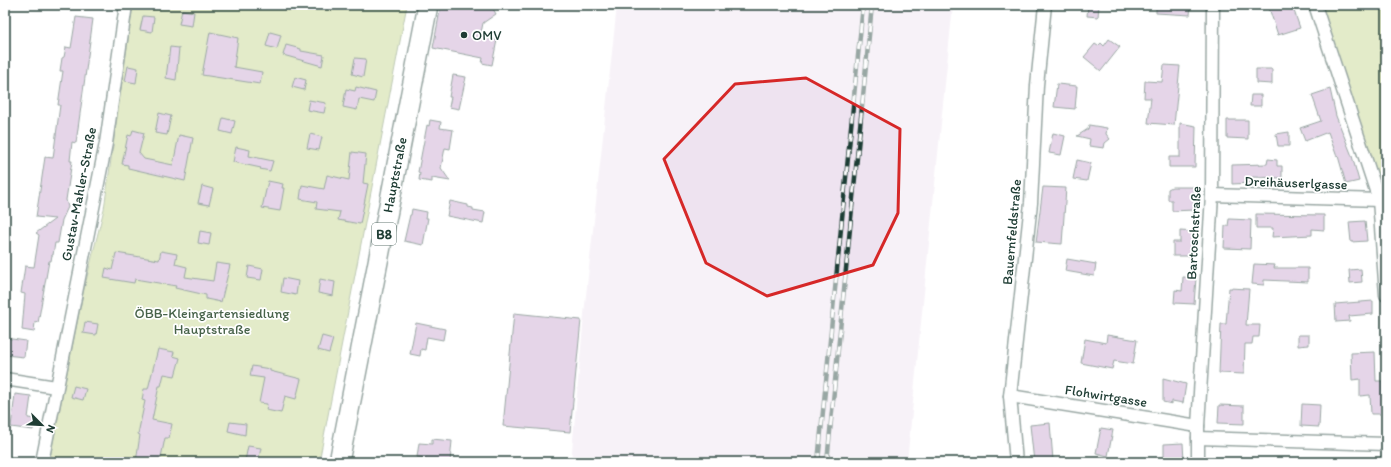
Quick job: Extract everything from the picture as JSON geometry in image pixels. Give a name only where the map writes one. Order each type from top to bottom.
[{"type":"main road","name":"Hauptstraße","points":[[339,462],[428,5]]},
{"type":"street","name":"Gustav-Mahler-Straße","points":[[42,462],[106,143],[126,5]]},
{"type":"street","name":"Bauernfeldstraße","points":[[1016,462],[1010,396],[1031,203],[1036,85],[1045,5]]},
{"type":"street","name":"Bartoschstraße","points":[[1198,462],[1198,432],[1212,195],[1213,5]]},
{"type":"street","points":[[1315,5],[1379,200],[1386,295]]},
{"type":"street","name":"Dreihäuserlgasse","points":[[1212,195],[1379,200]]},
{"type":"street","points":[[5,379],[56,387]]},
{"type":"street","name":"Flohwirtgasse","points":[[1010,396],[1198,432],[1386,444]]},
{"type":"highlighted area","points":[[806,78],[900,129],[898,213],[873,265],[767,296],[706,263],[664,159],[735,84]]},
{"type":"shaded area","points":[[617,5],[953,5],[907,462],[571,462],[584,314]]},
{"type":"green space","name":"ÖBB-Kleingartensiedlung Hauptstraße","points":[[133,5],[407,5],[319,462],[49,462],[83,293],[104,209]]},
{"type":"green space","points":[[1320,5],[1386,5],[1386,238]]},
{"type":"building","points":[[441,5],[491,5],[496,14],[483,23],[480,38],[497,40],[492,65],[482,63],[483,58],[433,48]]},
{"type":"building","points":[[1088,5],[1099,5],[1098,17],[1087,16]]},
{"type":"building","points":[[1156,5],[1191,5],[1190,15],[1156,13]]},
{"type":"building","points":[[1268,5],[1292,5],[1300,28],[1278,35]]},
{"type":"building","points":[[182,10],[194,12],[192,26],[179,24]]},
{"type":"building","points":[[143,16],[154,17],[152,32],[140,30]]},
{"type":"building","points":[[76,17],[93,19],[76,143],[72,142],[70,161],[72,161],[66,200],[68,207],[62,220],[58,243],[55,243],[51,261],[49,261],[38,323],[35,322],[34,332],[22,330],[25,294],[21,293],[25,266],[34,267],[39,235],[36,233],[55,219],[36,217],[45,157],[53,158],[60,105],[58,105],[63,71],[60,71],[62,58],[64,57],[66,47],[71,48]]},
{"type":"building","points":[[210,32],[238,38],[234,67],[262,72],[260,84],[202,75]]},
{"type":"building","points":[[270,32],[281,35],[277,49],[266,46]]},
{"type":"building","points":[[1109,39],[1120,47],[1101,71],[1084,57],[1095,44],[1098,46],[1101,43],[1104,46]]},
{"type":"building","points":[[286,45],[301,49],[301,51],[324,55],[322,66],[283,55]]},
{"type":"building","points":[[170,47],[179,48],[176,80],[166,78]]},
{"type":"building","points":[[355,58],[366,59],[363,77],[352,74]]},
{"type":"building","points":[[1164,65],[1180,66],[1174,125],[1148,123],[1151,98],[1144,98],[1145,81],[1162,82]]},
{"type":"building","points":[[128,66],[138,68],[136,83],[125,81]]},
{"type":"building","points":[[1256,69],[1272,69],[1272,84],[1256,83]]},
{"type":"building","points":[[453,75],[466,77],[459,109],[449,107],[451,97],[449,97]]},
{"type":"building","points":[[295,77],[306,80],[304,90],[292,87]]},
{"type":"building","points":[[1057,84],[1077,86],[1075,109],[1054,107]]},
{"type":"building","points":[[356,87],[376,92],[374,102],[359,99],[357,110],[343,107],[346,89],[355,91]]},
{"type":"building","points":[[1330,89],[1336,116],[1352,156],[1359,181],[1346,184],[1338,156],[1337,157],[1328,132],[1305,141],[1300,128],[1321,121],[1312,95]]},
{"type":"building","points":[[1251,95],[1261,95],[1261,106],[1250,106]]},
{"type":"building","points":[[309,100],[326,103],[324,113],[307,110]]},
{"type":"building","points":[[159,113],[171,116],[167,135],[155,133]]},
{"type":"building","points":[[223,118],[235,121],[232,134],[220,131]]},
{"type":"building","points":[[430,120],[441,122],[440,128],[453,130],[450,149],[445,148],[441,168],[450,181],[432,178],[432,182],[419,180],[420,173],[418,172],[427,125],[429,126]]},
{"type":"building","points":[[1227,120],[1248,120],[1248,139],[1227,138]]},
{"type":"building","points":[[1180,123],[1196,126],[1195,167],[1169,167],[1169,157],[1180,157]]},
{"type":"building","points":[[1089,125],[1107,128],[1106,134],[1110,139],[1105,143],[1104,148],[1089,146],[1090,139],[1077,136],[1088,129]]},
{"type":"building","points":[[133,130],[144,133],[139,153],[144,159],[173,165],[179,135],[193,138],[185,181],[128,168],[128,165],[122,164],[128,135],[131,136]]},
{"type":"building","points":[[1289,132],[1289,146],[1278,146],[1276,134]]},
{"type":"building","points":[[1053,133],[1065,136],[1061,155],[1049,153]]},
{"type":"building","points":[[310,134],[322,137],[319,150],[307,148]]},
{"type":"building","points":[[236,147],[250,150],[249,156],[273,161],[270,171],[233,162]]},
{"type":"building","points":[[352,152],[366,154],[363,183],[368,184],[360,224],[338,220],[340,212],[316,209],[317,202],[300,199],[302,185],[324,189],[327,175],[349,180]]},
{"type":"building","points":[[1268,159],[1277,160],[1277,166],[1282,166],[1282,178],[1252,177],[1252,183],[1232,184],[1232,165],[1267,164]]},
{"type":"building","points":[[1077,160],[1091,163],[1087,181],[1073,179]]},
{"type":"building","points":[[268,181],[283,184],[282,188],[284,188],[280,211],[262,208]]},
{"type":"building","points":[[202,186],[213,189],[209,205],[198,203]]},
{"type":"building","points":[[1043,187],[1066,188],[1062,244],[1036,242]]},
{"type":"building","points":[[1172,187],[1194,187],[1194,210],[1172,211],[1172,200],[1168,200],[1168,189]]},
{"type":"building","points":[[450,201],[468,205],[468,207],[473,208],[473,210],[485,212],[483,223],[447,216]]},
{"type":"building","points":[[412,209],[427,212],[426,218],[428,218],[423,245],[404,241]]},
{"type":"building","points":[[1256,214],[1324,215],[1324,230],[1312,229],[1312,235],[1272,237],[1273,228],[1256,228]]},
{"type":"building","points":[[1229,219],[1251,220],[1250,249],[1224,248],[1225,226],[1228,226]]},
{"type":"building","points":[[1365,221],[1367,241],[1351,242],[1349,222]]},
{"type":"building","points":[[200,231],[211,233],[209,245],[198,243]]},
{"type":"building","points":[[1180,231],[1195,232],[1194,256],[1173,256],[1173,242],[1180,242]]},
{"type":"building","points":[[161,251],[177,254],[175,264],[187,267],[185,277],[213,281],[216,263],[230,265],[221,302],[206,299],[206,295],[175,288],[176,286],[135,279],[134,283],[104,278],[106,268],[112,270],[116,253],[159,260]]},
{"type":"building","points":[[1067,259],[1096,264],[1094,276],[1065,271]]},
{"type":"building","points":[[1254,264],[1275,265],[1274,268],[1308,268],[1308,282],[1264,280],[1264,285],[1252,284]]},
{"type":"building","points":[[249,266],[263,269],[261,280],[247,278]]},
{"type":"building","points":[[1361,269],[1362,282],[1350,283],[1349,270]]},
{"type":"building","points":[[1183,277],[1196,278],[1194,304],[1174,303],[1175,290],[1182,291]]},
{"type":"building","points":[[283,278],[298,281],[296,295],[281,292]]},
{"type":"building","points":[[320,279],[335,282],[333,296],[318,293]]},
{"type":"building","points":[[1229,288],[1249,289],[1246,325],[1260,325],[1259,337],[1253,337],[1252,344],[1245,344],[1244,374],[1219,373],[1221,324],[1226,324]]},
{"type":"building","points":[[1373,301],[1373,314],[1349,316],[1350,321],[1336,322],[1335,304]]},
{"type":"building","points":[[514,313],[581,320],[570,432],[503,426]]},
{"type":"building","points":[[85,322],[98,324],[96,335],[83,333]]},
{"type":"building","points":[[416,323],[445,329],[443,340],[427,337],[425,350],[421,349],[420,356],[410,354]]},
{"type":"building","points":[[1107,335],[1137,340],[1133,364],[1114,361],[1112,369],[1081,363],[1085,339],[1106,343]]},
{"type":"building","points":[[1298,335],[1309,335],[1309,345],[1298,346]]},
{"type":"building","points":[[322,336],[333,339],[329,353],[318,350]]},
{"type":"building","points":[[5,338],[26,341],[24,357],[5,355]]},
{"type":"building","points":[[158,349],[174,352],[173,356],[180,358],[175,376],[164,374],[161,386],[159,386],[152,420],[172,424],[169,438],[165,438],[160,462],[136,462],[140,435],[138,434],[145,401],[142,400],[144,389],[148,389]]},
{"type":"building","points":[[1375,352],[1376,381],[1382,381],[1383,414],[1371,414],[1370,395],[1360,396],[1360,379],[1352,380],[1351,353]]},
{"type":"building","points":[[252,366],[270,369],[270,371],[301,379],[296,399],[285,396],[281,413],[266,410],[267,404],[259,403],[264,378],[250,376]]},
{"type":"building","points":[[1163,378],[1186,384],[1183,403],[1172,401],[1172,404],[1163,402]]},
{"type":"building","points":[[74,386],[86,389],[83,400],[71,397]]},
{"type":"building","points":[[15,394],[31,396],[28,418],[35,419],[33,430],[11,427]]},
{"type":"building","points":[[1302,404],[1320,405],[1319,427],[1301,426]]},
{"type":"building","points":[[1219,405],[1244,406],[1244,424],[1218,423]]},
{"type":"building","points":[[230,422],[246,424],[245,435],[228,431]]},
{"type":"building","points":[[1050,423],[1053,460],[1052,462],[1034,462],[1030,425]]},
{"type":"building","points":[[1101,428],[1113,430],[1108,456],[1096,453]]},
{"type":"building","points":[[432,439],[452,441],[450,462],[426,462],[426,458],[417,457],[419,443],[432,444]]},
{"type":"building","points":[[1183,443],[1184,461],[1164,462],[1164,444]]},
{"type":"building","points":[[248,446],[261,448],[258,462],[245,461]]},
{"type":"railway","points":[[818,462],[863,5]]},
{"type":"railway","points":[[827,462],[872,5]]},
{"type":"place","name":"OMV","points":[[464,35]]}]
